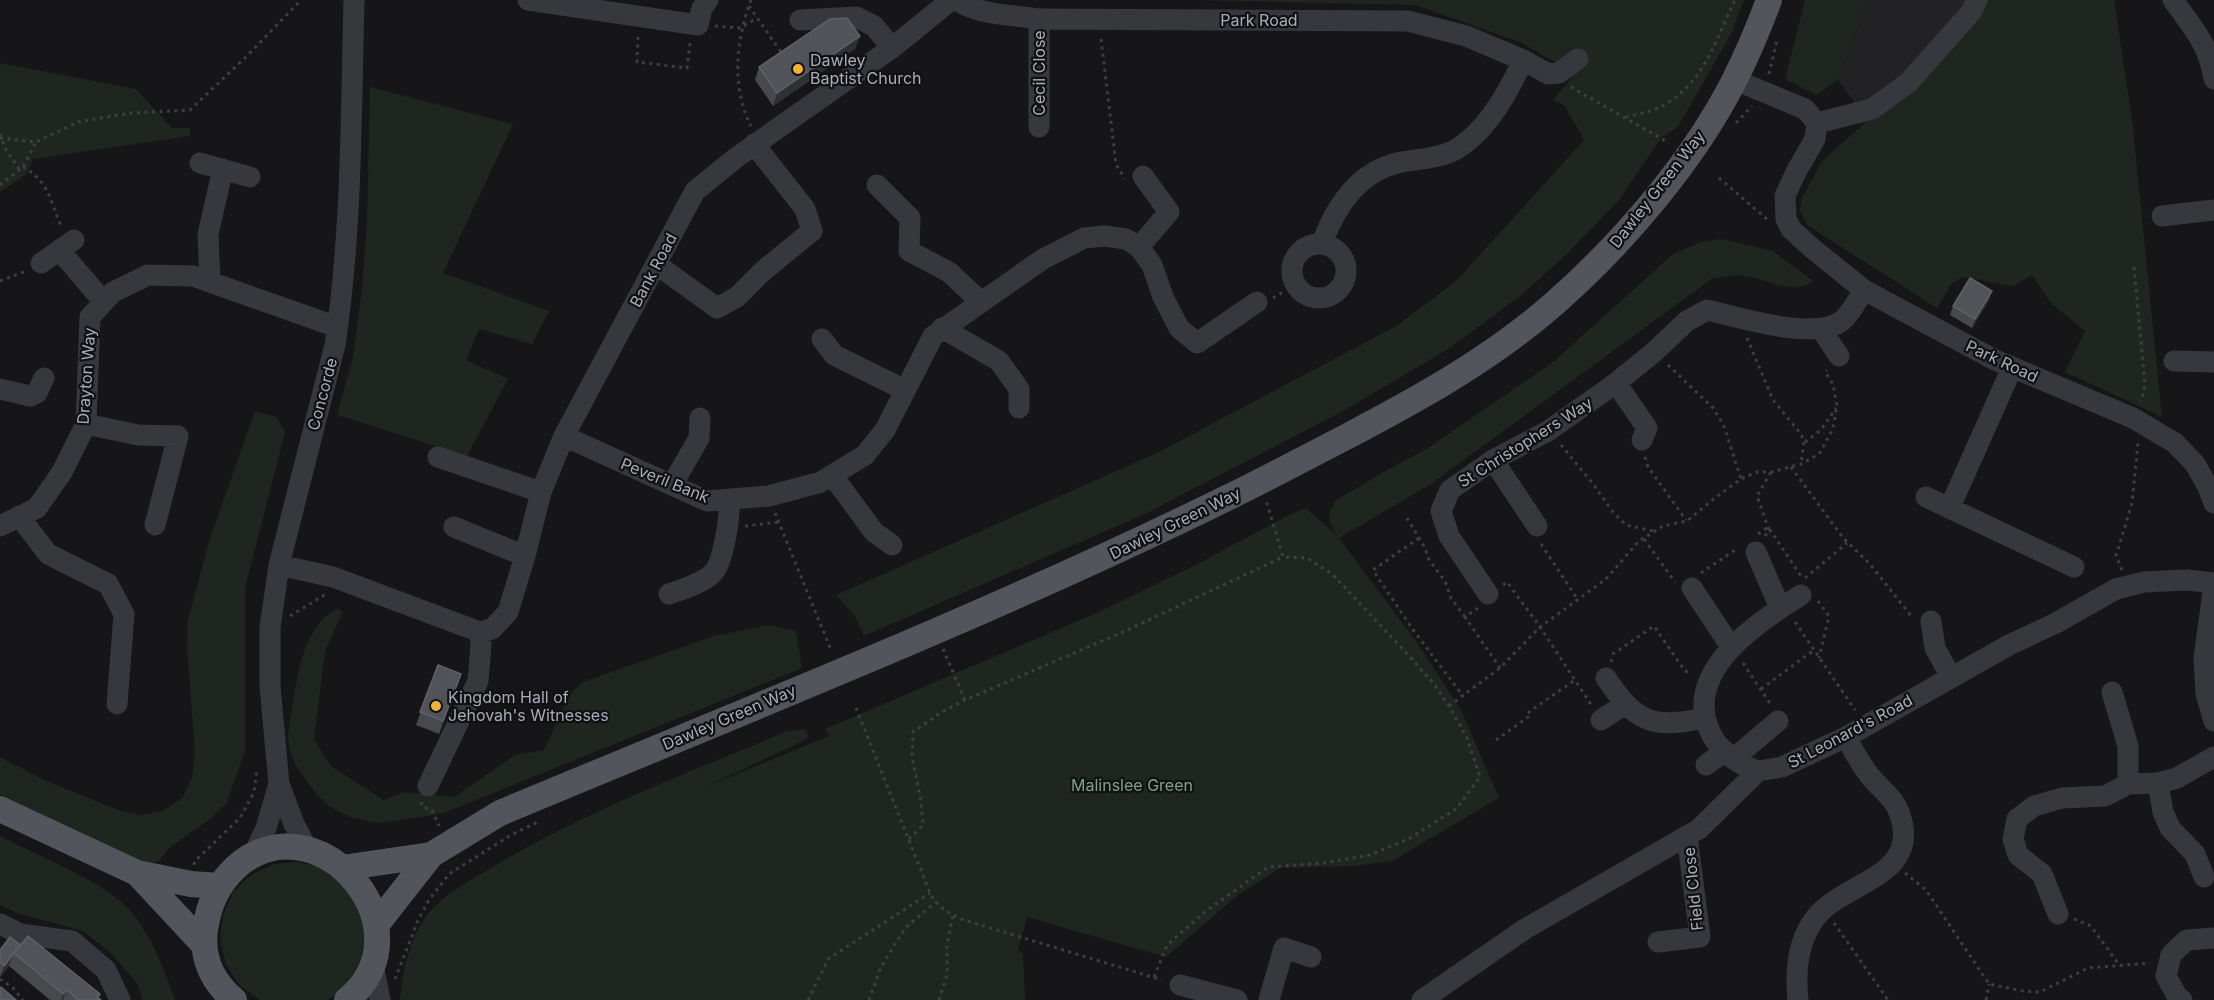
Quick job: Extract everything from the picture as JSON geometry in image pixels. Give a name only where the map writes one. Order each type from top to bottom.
[{"type":"main road","name":"Dawley Green Way","points":[[377,924],[430,855],[500,813],[970,617],[1126,548],[1261,482],[1417,400],[1506,342],[1556,302],[1635,223],[1698,141],[1735,80],[1769,0]]},
{"type":"main road","points":[[0,808],[137,873],[191,884],[219,886]]},
{"type":"main road","points":[[230,998],[212,975],[205,954],[207,919],[213,898],[230,872],[253,856],[283,848],[308,850],[326,857],[342,868],[365,895],[377,924],[378,941],[373,964],[367,977],[347,1000]]},
{"type":"main road","name":"Dawley Green Way","points":[[342,868],[430,855]]},
{"type":"main road","points":[[137,873],[204,945]]},
{"type":"street","name":"Concorde","points":[[308,850],[294,824],[279,784],[270,686],[270,627],[279,565],[335,345],[345,268],[354,0]]},
{"type":"street","points":[[528,0],[694,33],[702,8],[708,0]]},
{"type":"street","name":"Bank Road","points":[[480,632],[492,629],[508,612],[542,492],[564,436],[695,191],[757,142],[892,48],[951,0]]},
{"type":"street","name":"Park Road","points":[[957,0],[961,4],[982,10],[1039,19],[1408,21],[1466,36],[1553,75]]},
{"type":"street","points":[[1817,123],[1872,109],[1909,82],[1971,12],[1977,0]]},
{"type":"street","points":[[2173,0],[2202,39],[2211,59],[2214,79]]},
{"type":"street","points":[[800,20],[856,18],[874,26],[892,48]]},
{"type":"street","name":"Cecil Close","points":[[1039,19],[1039,127]]},
{"type":"street","points":[[1553,75],[1578,59]]},
{"type":"street","points":[[1322,243],[1329,223],[1344,199],[1362,181],[1395,164],[1453,151],[1469,140],[1494,111],[1523,60]]},
{"type":"street","points":[[1735,80],[1805,109],[1817,123],[1815,139],[1785,196],[1786,219]]},
{"type":"street","points":[[656,264],[717,308],[737,297],[763,271],[812,231],[804,209],[757,142]]},
{"type":"street","points":[[200,163],[250,177]]},
{"type":"street","points":[[210,282],[208,234],[223,169]]},
{"type":"street","points":[[1136,180],[1168,212],[1139,247],[1152,266],[1163,297],[1179,328],[1197,343],[1257,302]]},
{"type":"street","points":[[877,185],[909,218],[909,251],[949,272],[981,302]]},
{"type":"street","points":[[2162,216],[2214,210]]},
{"type":"street","name":"Park Road","points":[[1786,219],[1791,230],[1864,290],[1995,360],[2136,420],[2175,443],[2195,464],[2214,502]]},
{"type":"street","name":"Peveril Bank","points":[[564,436],[707,501],[769,496],[821,482],[865,455],[885,430],[933,336],[942,328],[1043,259],[1084,238],[1104,236],[1126,239],[1139,247]]},
{"type":"street","points":[[1322,243],[1331,246],[1345,260],[1347,269],[1342,287],[1335,294],[1317,299],[1289,288],[1292,268],[1299,252],[1305,247],[1322,243]]},
{"type":"street","points":[[41,263],[68,245],[103,301]]},
{"type":"street","name":"Drayton Way","points":[[0,526],[37,508],[62,472],[86,424],[90,317],[113,292],[148,275],[193,276],[337,327]]},
{"type":"street","points":[[1839,356],[1821,329],[1844,320],[1864,290]]},
{"type":"street","name":"St Christophers Way","points":[[1482,586],[1449,536],[1441,511],[1450,490],[1493,460],[1548,431],[1616,383],[1687,321],[1707,309],[1811,330],[1821,329]]},
{"type":"street","points":[[942,328],[999,361],[1019,389],[1019,408]]},
{"type":"street","points":[[822,339],[834,355],[905,390]]},
{"type":"street","points":[[2174,361],[2214,362]]},
{"type":"street","points":[[1950,507],[2012,368]]},
{"type":"street","points":[[0,389],[30,396],[37,393],[44,378]]},
{"type":"street","points":[[1616,383],[1647,428],[1642,440]]},
{"type":"street","points":[[672,485],[699,438],[700,418]]},
{"type":"street","points":[[86,424],[138,435],[178,436],[155,525]]},
{"type":"street","points":[[438,457],[542,492]]},
{"type":"street","points":[[1493,460],[1537,526]]},
{"type":"street","points":[[832,475],[874,532],[892,545]]},
{"type":"street","points":[[1926,497],[2074,567]]},
{"type":"street","points":[[669,594],[693,585],[712,574],[717,568],[727,528],[729,500]]},
{"type":"street","points":[[20,516],[48,554],[108,584],[124,614],[117,704]]},
{"type":"street","points":[[454,527],[525,556]]},
{"type":"street","points":[[1422,1000],[1525,929],[1699,829],[1758,771],[1741,766],[1713,741],[1702,706],[1710,680],[1731,647],[1744,633],[1795,601],[1748,546]]},
{"type":"street","points":[[279,565],[333,577],[480,632],[478,681],[428,786]]},
{"type":"street","name":"St Leonard's Road","points":[[1758,771],[1782,767],[1846,737],[2009,645],[2056,623],[2116,589],[2144,582],[2187,580],[2214,584]]},
{"type":"street","points":[[2214,584],[2204,658],[2206,694],[2214,721]]},
{"type":"street","points":[[1692,588],[1731,647]]},
{"type":"street","points":[[1931,631],[1951,677]]},
{"type":"street","points":[[1606,678],[1625,704],[1638,715],[1658,723],[1679,723],[1704,718]]},
{"type":"street","points":[[2112,692],[2128,746],[2128,784]]},
{"type":"street","points":[[1601,720],[1625,704]]},
{"type":"street","points":[[1706,765],[1729,755],[1778,721]]},
{"type":"street","points":[[1798,1000],[1802,942],[1810,925],[1824,909],[1894,863],[1903,843],[1900,813],[1892,798],[1865,769],[1846,737]]},
{"type":"street","points":[[2058,914],[2043,874],[2018,855],[2013,839],[2017,819],[2034,806],[2062,798],[2105,796],[2128,784],[2158,783],[2177,778],[2214,757]]},
{"type":"street","points":[[2158,783],[2166,820],[2170,828],[2195,854],[2204,877]]},
{"type":"street","name":"Concorde","points":[[253,856],[266,828],[279,784]]},
{"type":"street","name":"Field Close","points":[[1658,942],[1708,936],[1687,836]]},
{"type":"street","points":[[0,924],[20,934],[72,941],[106,970],[120,1000]]},
{"type":"street","points":[[2181,1000],[2176,996],[2166,976],[2167,964],[2171,955],[2187,940],[2214,938]]},
{"type":"street","points":[[1269,1000],[1284,948],[1311,957]]},
{"type":"street","points":[[373,964],[380,1000]]},
{"type":"street","points":[[1180,985],[1237,1000]]},
{"type":"path","points":[[68,245],[44,184],[35,174],[21,168],[4,147],[1,137],[36,142],[78,122],[131,113],[190,110],[301,0]]},
{"type":"path","points":[[751,0],[741,27],[738,86],[742,107],[757,142]]},
{"type":"path","points":[[1626,117],[1665,105],[1691,85],[1708,60],[1736,0]]},
{"type":"path","points":[[749,6],[786,58]]},
{"type":"path","points":[[638,37],[637,62],[687,68],[694,33],[741,27],[757,18]]},
{"type":"path","points":[[1099,19],[1116,164],[1136,180]]},
{"type":"path","points":[[1553,75],[1669,143]]},
{"type":"path","points":[[0,185],[21,168],[36,142]]},
{"type":"path","points":[[1719,178],[1771,222],[1786,219]]},
{"type":"path","points":[[0,281],[17,276],[41,263]]},
{"type":"path","points":[[2129,585],[2116,556],[2132,503],[2136,420],[2145,385],[2134,267]]},
{"type":"path","points":[[1744,318],[1744,329],[1773,400],[1801,434],[1804,442],[1801,464]]},
{"type":"path","points":[[1654,352],[1713,408],[1724,426],[1741,479]]},
{"type":"path","points":[[1449,706],[1500,668],[1540,627],[1606,579],[1639,541],[1663,526],[1687,521],[1741,479],[1757,472],[1771,472],[1801,464],[1819,454],[1833,429],[1837,406],[1833,384],[1825,372],[1839,356]]},
{"type":"path","points":[[1804,442],[1821,430],[1837,406]]},
{"type":"path","points":[[1548,431],[1626,525],[1655,531]]},
{"type":"path","points":[[1642,440],[1648,467],[1686,520]]},
{"type":"path","points":[[1791,467],[1848,543],[1931,631]]},
{"type":"path","points":[[1771,472],[1756,496],[1768,527],[1803,580],[1848,543]]},
{"type":"path","points":[[769,496],[831,650]]},
{"type":"path","points":[[1266,498],[1283,557]]},
{"type":"path","points":[[1407,518],[1425,548],[1429,560],[1444,581],[1451,598],[1500,668]]},
{"type":"path","points":[[727,528],[779,522]]},
{"type":"path","points":[[1537,526],[1535,535],[1578,600]]},
{"type":"path","points":[[1644,538],[1680,588],[1692,588],[1691,580],[1748,546],[1769,530],[1768,527]]},
{"type":"path","points":[[1748,546],[1768,527]]},
{"type":"path","points":[[1419,538],[1372,570],[1463,696]]},
{"type":"path","points":[[909,839],[923,825],[921,801],[912,757],[914,732],[942,712],[1123,632],[1283,557],[1307,558],[1332,574],[1434,684],[1467,738],[1480,777],[1456,809],[1410,838],[1370,855],[1324,863],[1268,867],[1206,911],[1167,945],[1154,977]]},
{"type":"path","points":[[1465,617],[1487,602],[1482,586],[1507,582],[1540,627],[1601,720]]},
{"type":"path","points":[[284,620],[328,593]]},
{"type":"path","points":[[1795,601],[1814,650],[1865,725]]},
{"type":"path","points":[[1795,601],[1829,616],[1819,658]]},
{"type":"path","points":[[1606,678],[1613,654],[1654,626],[1685,671],[1710,680]]},
{"type":"path","points":[[942,646],[965,700]]},
{"type":"path","points":[[1731,647],[1768,699],[1778,721]]},
{"type":"path","points":[[1761,688],[1814,650]]},
{"type":"path","points":[[1496,741],[1531,716],[1529,712],[1575,680]]},
{"type":"path","points":[[856,708],[930,893],[942,909],[961,919],[1180,985]]},
{"type":"path","points":[[193,872],[195,861],[240,818],[254,792],[258,764]]},
{"type":"path","points":[[428,786],[418,797],[423,807],[432,810],[440,830]]},
{"type":"path","points":[[1894,863],[1926,890],[1989,984],[2023,992],[2040,992],[2088,968],[2150,963],[2167,964]]},
{"type":"path","points":[[808,1000],[828,959],[930,893]]},
{"type":"path","points":[[868,1000],[881,967],[906,928],[936,902]]},
{"type":"path","points":[[1824,909],[1888,1000]]},
{"type":"path","points":[[2058,914],[2091,926],[2121,966]]},
{"type":"path","points":[[939,1000],[947,975],[947,946],[953,915]]},
{"type":"path","points":[[0,980],[13,988],[23,1000]]},
{"type":"path","points":[[1986,1000],[1989,984]]},
{"type":"shaded area","points":[[1868,0],[1988,0],[1953,44],[1868,120],[1838,80]]},
{"type":"green space","points":[[1194,0],[1744,0],[1731,34],[1678,127],[1661,138],[1618,201],[1567,254],[1520,296],[1450,348],[1343,411],[1147,513],[864,636],[855,616],[836,595],[1157,453],[1398,325],[1456,281],[1584,140],[1564,105],[1553,100],[1575,74],[1520,42],[1415,5]]},
{"type":"green space","points":[[1805,0],[1868,0],[1838,80],[1816,95],[1785,79]]},
{"type":"green space","points":[[1988,0],[2114,0],[2132,119],[2162,417],[2065,372],[2085,331],[2051,303],[2032,275],[2013,286],[1963,277],[1952,283],[1937,308],[1807,225],[1800,210],[1802,198],[1822,161],[1953,44]]},
{"type":"green space","points":[[0,63],[136,89],[172,128],[190,128],[190,136],[33,159],[27,174],[0,192]]},
{"type":"green space","points":[[370,87],[513,124],[443,273],[549,311],[532,344],[479,329],[466,360],[508,379],[467,456],[337,415],[353,357],[362,289],[367,220]]},
{"type":"green space","name":"Malinslee Green","points":[[1722,239],[1773,251],[1813,281],[1797,287],[1788,287],[1742,275],[1713,278],[1431,484],[1339,538],[1418,644],[1461,710],[1499,798],[1392,861],[1354,866],[1280,868],[1238,895],[1166,957],[1027,917],[1018,950],[1023,954],[1025,1000],[400,1000],[403,975],[410,950],[419,927],[426,917],[449,895],[498,864],[603,809],[785,732],[805,729],[809,737],[703,788],[829,736],[825,729],[1101,611],[1306,508],[1337,536],[1330,522],[1329,513],[1335,501],[1428,448],[1553,362],[1673,254],[1701,242]]},
{"type":"green space","points":[[255,411],[276,417],[285,432],[245,588],[245,751],[226,804],[210,819],[169,848],[158,862],[145,863],[0,794],[0,757],[44,780],[118,810],[141,815],[163,811],[183,797],[192,778],[195,753],[187,649],[188,620],[209,541]]},
{"type":"green space","points":[[338,609],[343,612],[325,651],[314,739],[331,766],[384,800],[404,792],[454,797],[515,755],[544,750],[569,695],[583,682],[714,636],[768,625],[796,631],[802,668],[444,813],[376,823],[350,817],[330,807],[317,795],[296,766],[289,748],[288,736],[296,683],[306,647],[324,618]]},
{"type":"green space","points":[[0,836],[91,881],[129,909],[146,932],[175,1000],[142,1000],[138,985],[112,954],[83,931],[20,914],[0,905]]},
{"type":"green space","points":[[298,862],[321,867],[356,898],[366,932],[359,966],[337,994],[327,1000],[260,1000],[239,985],[226,964],[220,939],[223,915],[233,892],[251,875],[274,864]]},
{"type":"building","name":"Dawley Baptist Church","points":[[847,18],[860,36],[777,93],[759,67],[830,19]]},
{"type":"building","points":[[1970,278],[1992,291],[1975,319],[1953,306]]},
{"type":"building","name":"Kingdom Hall of Jehovah's Witnesses","points":[[438,665],[461,674],[443,721],[420,712]]},
{"type":"building","points":[[28,936],[100,994],[97,997],[101,1000],[78,1000],[67,989],[63,994],[14,953]]},
{"type":"building","points":[[10,937],[20,945],[4,966],[0,962],[0,950]]},
{"type":"building","points":[[1,987],[16,1000],[0,1000]]},
{"type":"place","name":"Dawley Baptist Church","points":[[798,69]]},
{"type":"place","name":"Kingdom Hall of Jehovah's Witnesses","points":[[436,706]]}]
